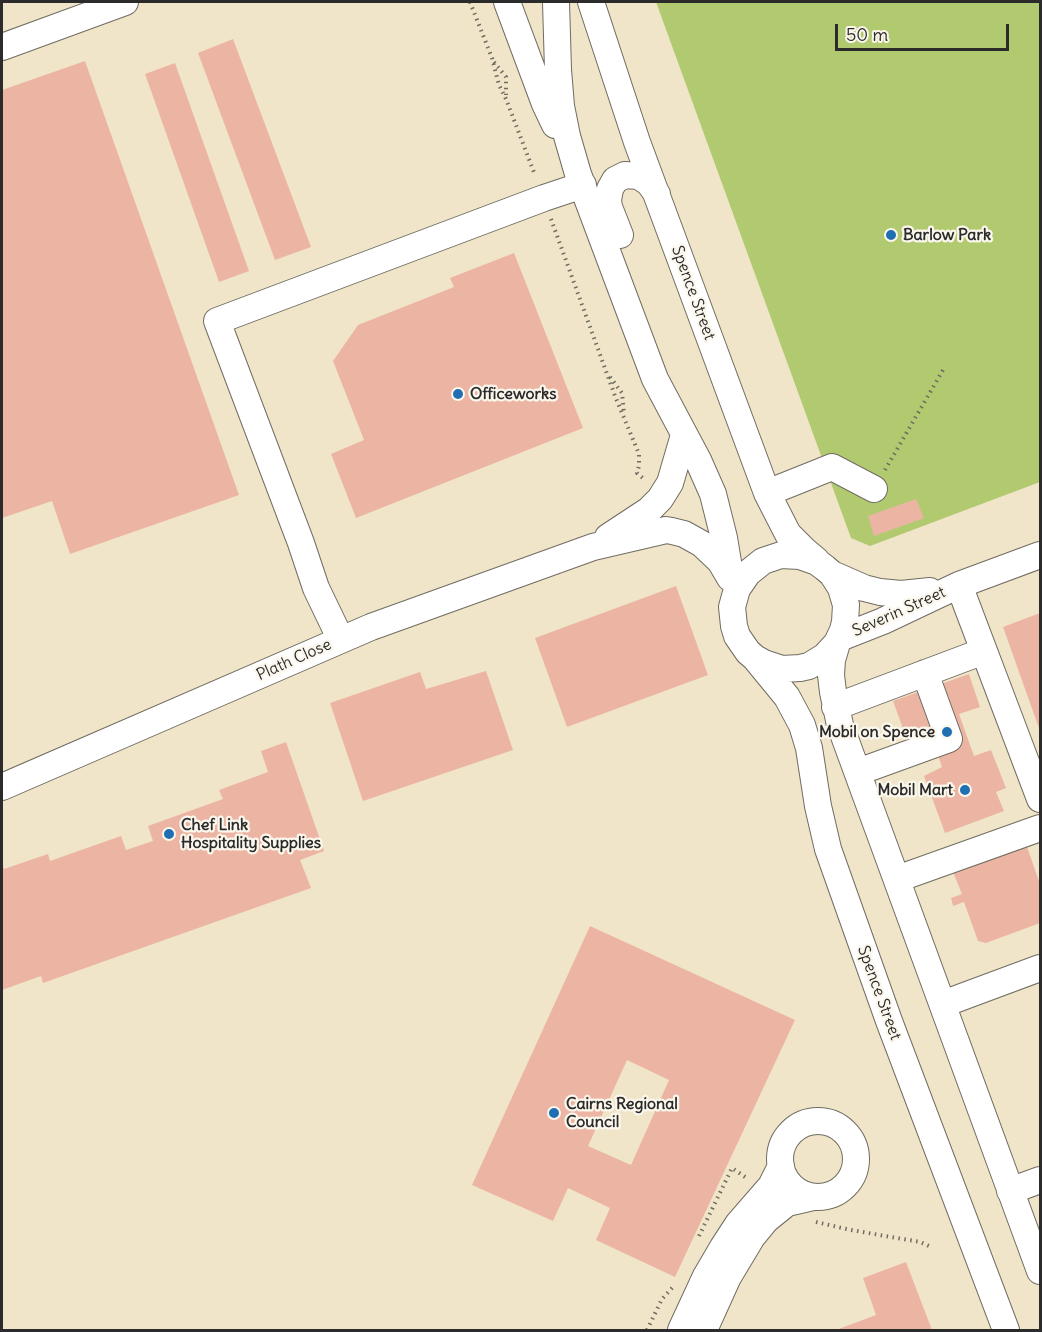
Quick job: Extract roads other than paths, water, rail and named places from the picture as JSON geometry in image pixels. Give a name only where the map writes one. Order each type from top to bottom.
[{"type":"street","points":[[2,47],[124,2]]},
{"type":"street","name":"Spence Street","points":[[556,2],[561,106],[580,179],[649,364],[713,494],[724,538],[730,578],[732,617],[737,636],[787,697],[802,724],[809,748],[818,806],[828,849],[889,1021],[1006,1330]]},
{"type":"street","name":"Spence Street","points":[[591,2],[637,142],[767,492],[788,534],[829,571],[841,588],[846,605],[845,622],[831,666],[831,684],[840,725],[1041,1271]]},
{"type":"street","name":"Spence Street","points":[[508,8],[545,104],[580,179]]},
{"type":"street","points":[[649,364],[633,273],[608,200],[609,191],[614,182],[625,175],[636,175],[643,178],[657,196]]},
{"type":"street","points":[[341,640],[316,588],[217,321],[544,198],[580,179]]},
{"type":"street","name":"Plath Close","points":[[593,547],[649,510],[660,499],[670,483],[684,435]]},
{"type":"street","points":[[767,492],[832,467],[874,489]]},
{"type":"street","name":"Plath Close","points":[[2,787],[371,627],[593,547],[666,530],[672,531],[684,534],[702,544],[723,565],[730,578]]},
{"type":"street","points":[[732,617],[734,598],[742,580],[763,561],[781,555],[800,556],[818,562],[829,571]]},
{"type":"street","name":"Severin Street","points":[[839,640],[959,585],[1041,555]]},
{"type":"street","name":"Severin Street","points":[[829,571],[864,588],[893,594],[917,593],[959,585]]},
{"type":"street","points":[[959,585],[1041,798]]},
{"type":"street","points":[[755,658],[782,669],[800,668],[809,666],[825,656],[839,640]]},
{"type":"street","points":[[836,708],[984,651]]},
{"type":"street","points":[[858,772],[949,739],[925,674]]},
{"type":"street","points":[[897,879],[1041,828]]},
{"type":"street","points":[[943,1004],[1041,968]]},
{"type":"street","points":[[816,1121],[829,1122],[841,1128],[849,1138],[855,1150],[856,1163],[852,1176],[845,1185],[825,1196],[811,1208],[801,1193],[785,1177],[781,1166],[781,1154],[784,1142],[803,1124],[816,1121]]},
{"type":"street","points":[[681,1330],[706,1276],[723,1247],[738,1224],[771,1186],[781,1166]]},
{"type":"street","points":[[1010,1191],[1041,1180]]},
{"type":"street","points":[[704,1330],[728,1277],[752,1237],[766,1220],[787,1203],[811,1208]]},
{"type":"place","name":"Barlow Park","points":[[891,235]]},
{"type":"place","name":"Officeworks","points":[[458,394]]},
{"type":"place","name":"Mobil on Spence","points":[[947,732]]},
{"type":"place","name":"Mobil Mart","points":[[965,790]]},
{"type":"place","name":"Chef Link Hospitality Supplies","points":[[169,834]]},
{"type":"place","name":"Cairns Regional Council","points":[[554,1113]]}]
